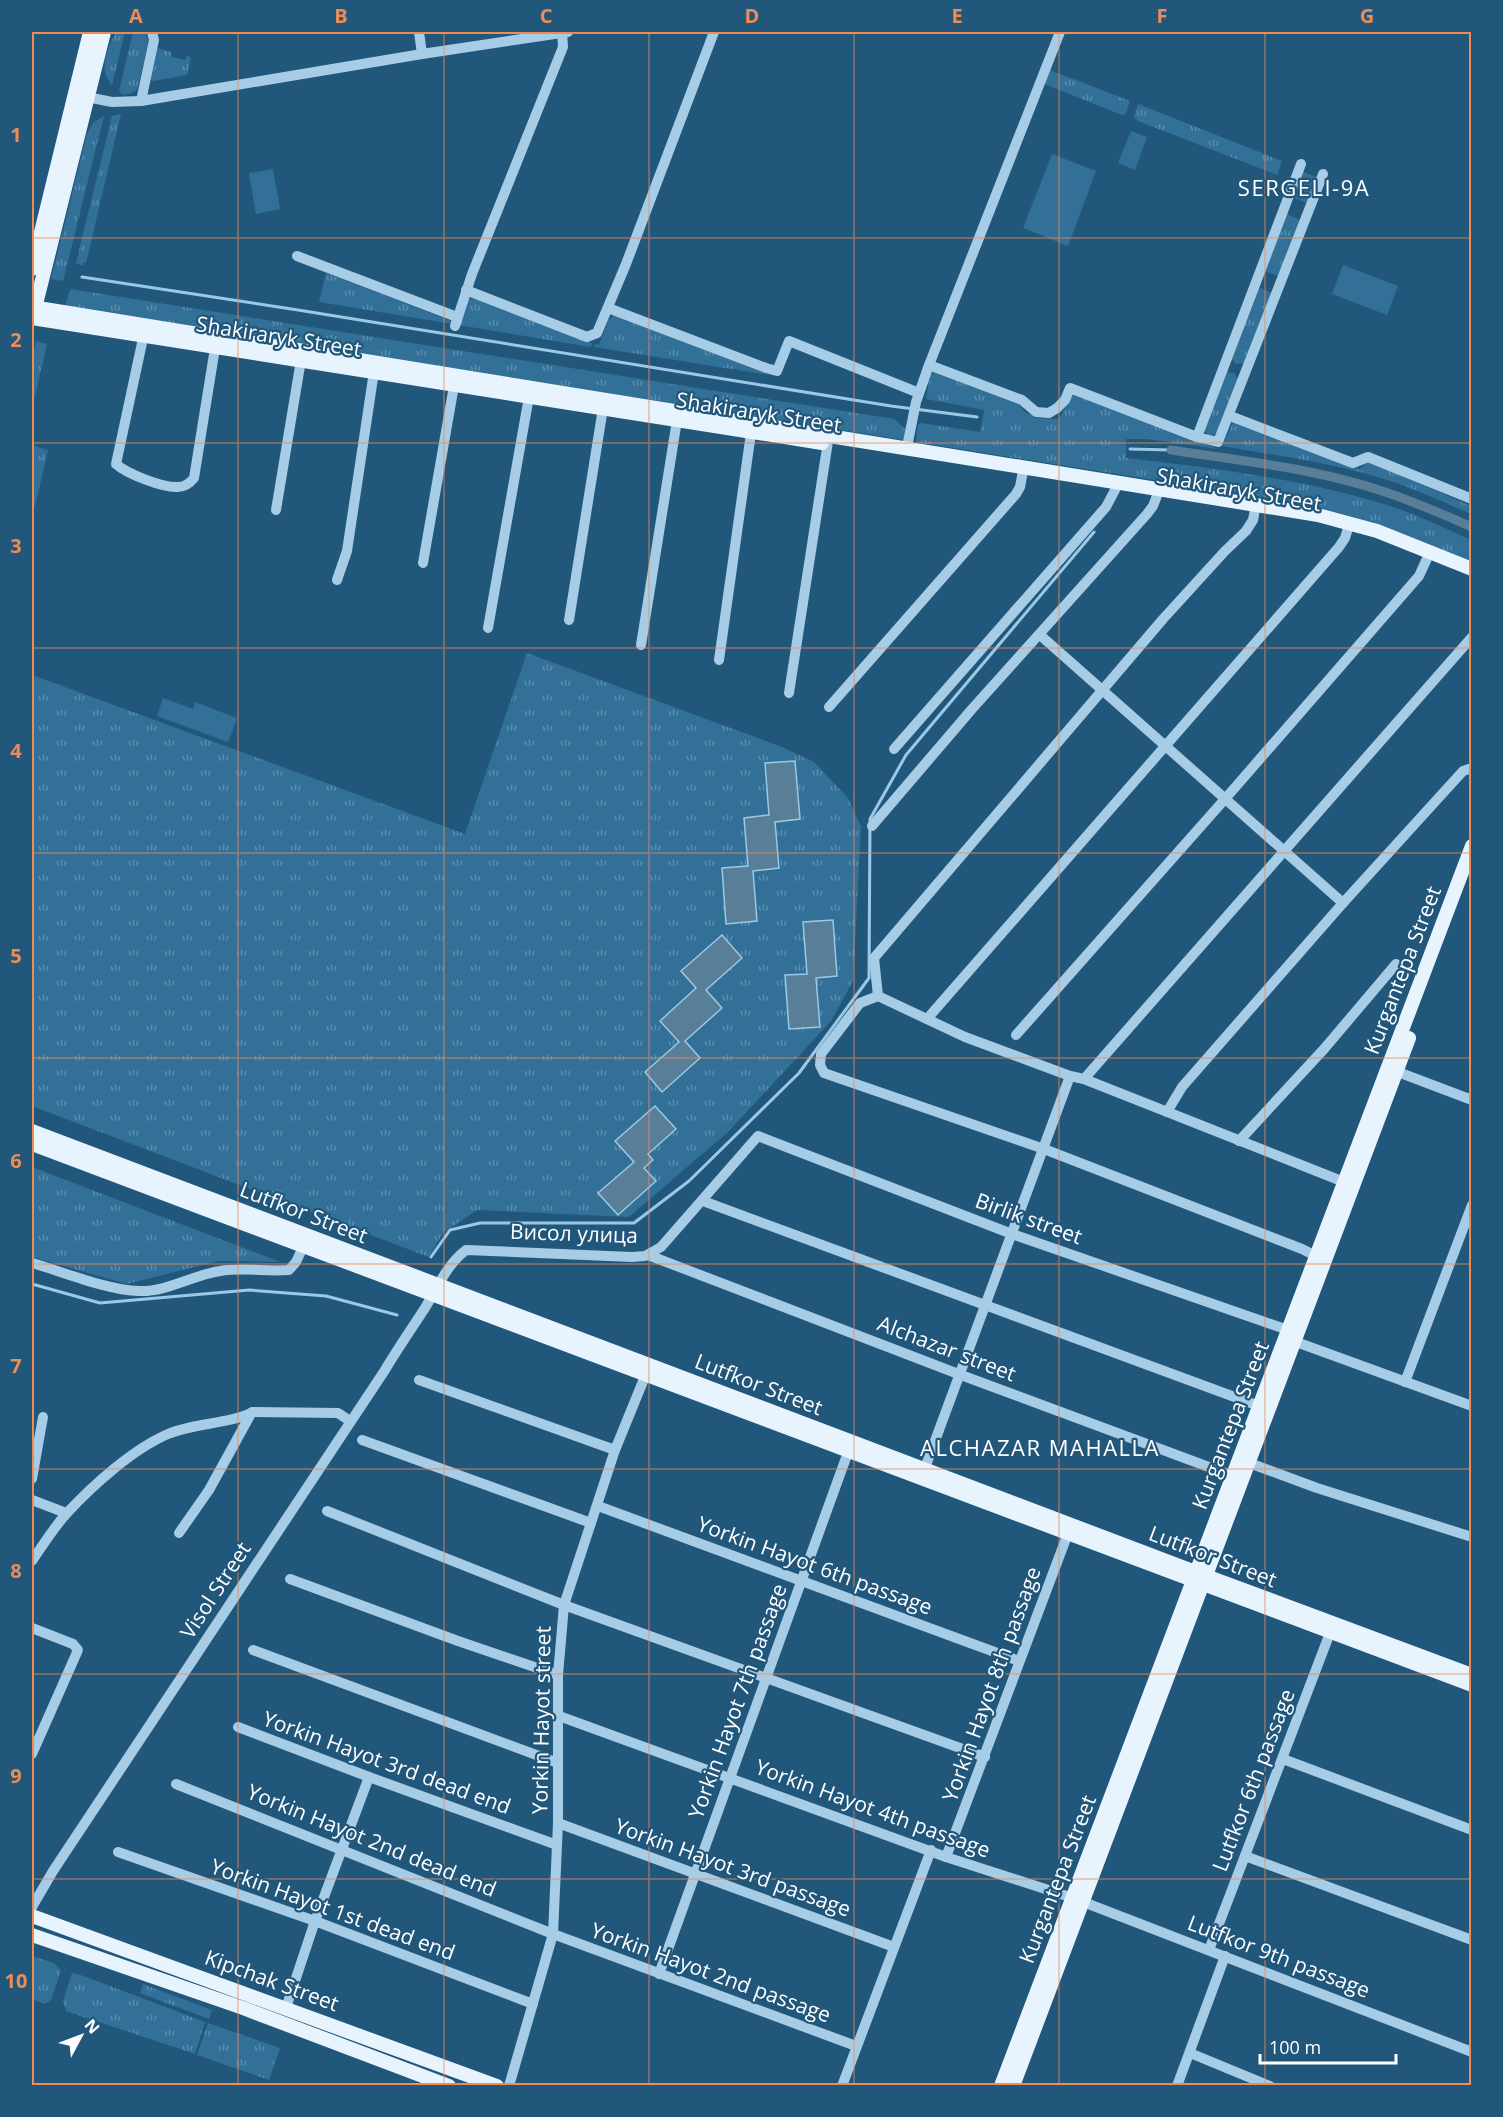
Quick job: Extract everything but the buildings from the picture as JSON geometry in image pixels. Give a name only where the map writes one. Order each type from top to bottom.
[{"type":"main road","name":"Shakiraryk Street","points":[[90,32],[81,95],[33,315],[375,367],[1256,508],[1377,531],[1472,577]]},
{"type":"main road","name":"Shakiraryk Street","points":[[32,268],[81,95],[104,32]]},
{"type":"main road","name":"Shakiraryk Street","points":[[829,440],[907,447],[1115,490],[1158,492]]},
{"type":"main road","name":"Shakiraryk Street","points":[[1429,556],[1472,568]]},
{"type":"main road","name":"Kurgantepa Street","points":[[1199,1578],[1233,1476],[1244,1461],[1259,1406],[1289,1337],[1344,1182],[1392,1070],[1472,846]]},
{"type":"main road","name":"Kurgantepa Street","points":[[1013,2085],[1078,1900],[1289,1337],[1392,1070],[1472,872]]},
{"type":"main road","name":"Lutfkor Street","points":[[32,1131],[435,1290],[1332,1628],[1472,1685]]},
{"type":"main road","name":"Lutfkor Street","points":[[32,1144],[303,1247],[435,1290]]},
{"type":"main road","name":"Lutfkor Street","points":[[1332,1628],[1472,1675]]},
{"type":"main road","name":"Kurgantepa Street","points":[[1000,2085],[1078,1900]]},
{"type":"main road","name":"Kipchak Street","points":[[32,1916],[497,2085]]},
{"type":"main road","points":[[32,1935],[243,2008],[449,2085]]},
{"type":"main road","points":[[243,2008],[242,1999],[249,1994]]},
{"type":"main road","points":[[383,2061],[390,2054],[388,2046]]},
{"type":"street","points":[[141,101],[154,40],[152,32]]},
{"type":"street","points":[[419,32],[422,54]]},
{"type":"street","points":[[81,95],[112,102],[141,101],[564,32],[563,47],[466,290],[456,322],[297,256]]},
{"type":"street","points":[[466,290],[587,337],[597,333],[714,32]]},
{"type":"street","points":[[907,447],[918,397],[929,365],[1060,32]]},
{"type":"street","points":[[1197,437],[1301,164]]},
{"type":"street","points":[[929,365],[1022,400],[1036,412],[1049,413],[1057,408],[1065,400],[1070,388],[1197,437],[1218,442],[1323,174]]},
{"type":"street","points":[[608,308],[776,374],[789,341],[918,397]]},
{"type":"street","points":[[144,331],[117,464],[131,474],[178,488],[186,486],[194,478],[216,342]]},
{"type":"street","points":[[276,510],[301,356]]},
{"type":"street","points":[[337,580],[347,551],[375,367]]},
{"type":"street","points":[[423,563],[455,380]]},
{"type":"street","points":[[488,628],[530,392]]},
{"type":"street","points":[[569,620],[604,404]]},
{"type":"street","points":[[641,645],[678,416]]},
{"type":"street","points":[[1230,416],[1353,463],[1368,457],[1472,499]]},
{"type":"street","points":[[718,660],[752,428]]},
{"type":"street","points":[[789,693],[829,440]]},
{"type":"street","points":[[829,707],[1016,494],[1024,471]]},
{"type":"street","points":[[894,748],[1106,507],[1115,490]]},
{"type":"street","points":[[873,826],[972,709],[1147,514],[1158,492]]},
{"type":"street","points":[[878,996],[874,958],[1163,620],[1246,531],[1253,520],[1256,508]]},
{"type":"street","points":[[927,1018],[1339,547],[1349,526]]},
{"type":"street","points":[[1016,1035],[1419,576],[1429,556]]},
{"type":"street","points":[[1040,635],[1343,903]]},
{"type":"street","points":[[1084,1079],[1472,637]]},
{"type":"street","points":[[1167,1112],[1182,1087],[1343,903],[1463,771],[1472,768]]},
{"type":"street","points":[[1239,1141],[1324,1049],[1396,964]]},
{"type":"street","points":[[1316,1256],[1302,1248],[1044,1149],[824,1073],[820,1065],[821,1054],[860,1003],[878,996],[965,1037],[1070,1076],[1084,1079],[1344,1182]]},
{"type":"street","points":[[1392,1070],[1472,1101]]},
{"type":"street","points":[[923,1474],[1070,1076]]},
{"type":"street","name":"Birlik street","points":[[758,1136],[1012,1234],[1472,1406]]},
{"type":"street","name":"Висол улица","points":[[435,1290],[458,1257],[471,1249],[632,1257],[648,1255],[661,1247],[758,1136]]},
{"type":"street","points":[[703,1201],[1259,1406]]},
{"type":"street","points":[[1405,1382],[1472,1205]]},
{"type":"street","points":[[32,1263],[116,1288],[140,1291],[160,1289],[222,1270],[289,1270],[296,1262],[303,1247]]},
{"type":"street","name":"Alchazar street","points":[[648,1255],[1233,1476]]},
{"type":"street","name":"Visol Street","points":[[32,1908],[52,1871],[435,1290]]},
{"type":"street","name":"Yorkin Hayot street","points":[[509,2085],[553,1934],[558,1823],[558,1675],[564,1605],[615,1450],[648,1370]]},
{"type":"street","points":[[419,1380],[615,1450]]},
{"type":"street","points":[[32,1561],[66,1513],[116,1467],[151,1442],[187,1427],[245,1416],[253,1412],[338,1413],[350,1420]]},
{"type":"street","points":[[179,1533],[218,1476],[229,1452],[253,1412]]},
{"type":"street","points":[[32,1479],[43,1417]]},
{"type":"street","points":[[362,1440],[591,1523]]},
{"type":"street","name":"Yorkin Hayot 7th passage","points":[[659,1974],[850,1447]]},
{"type":"street","points":[[1244,1461],[1317,1488],[1472,1537]]},
{"type":"street","points":[[32,1500],[66,1513]]},
{"type":"street","name":"Yorkin Hayot 6th passage","points":[[598,1506],[1019,1661]]},
{"type":"street","points":[[327,1512],[564,1605],[985,1757]]},
{"type":"street","name":"Yorkin Hayot 8th passage","points":[[946,1857],[1069,1530]]},
{"type":"street","points":[[290,1579],[558,1675]]},
{"type":"street","points":[[32,1628],[73,1644],[78,1650],[32,1754]]},
{"type":"street","name":"Lutfkor 6th passage","points":[[1209,1950],[1332,1628]]},
{"type":"street","points":[[253,1650],[558,1763]]},
{"type":"street","name":"Yorkin Hayot 4th passage","points":[[559,1716],[946,1857],[1078,1900]]},
{"type":"street","name":"Yorkin Hayot 3rd dead end","points":[[238,1727],[369,1778],[557,1845]]},
{"type":"street","points":[[1283,1759],[1472,1830]]},
{"type":"street","points":[[286,2008],[315,1921],[369,1778]]},
{"type":"street","name":"Yorkin Hayot 2nd dead end","points":[[176,1784],[553,1934]]},
{"type":"street","name":"Yorkin Hayot 3rd passage","points":[[558,1823],[894,1947]]},
{"type":"street","points":[[842,2085],[931,1850]]},
{"type":"street","name":"Yorkin Hayot 1st dead end","points":[[118,1852],[315,1921],[533,2004]]},
{"type":"street","points":[[1245,1856],[1472,1940]]},
{"type":"street","name":"Lutfkor 9th passage","points":[[1078,1900],[1472,2052]]},
{"type":"street","name":"Yorkin Hayot 2nd passage","points":[[553,1934],[856,2046]]},
{"type":"street","points":[[1177,2085],[1225,1956]]},
{"type":"street","points":[[1190,2053],[1270,2085]]},
{"type":"green space","points":[[116,32],[125,32],[112,85],[105,72],[105,58]]},
{"type":"green space","points":[[133,32],[145,32],[148,43],[137,90],[123,95],[119,91]]},
{"type":"green space","points":[[157,48],[171,52],[172,57],[185,60],[187,56],[191,58],[187,75],[153,81],[150,79]]},
{"type":"green space","points":[[1050,70],[1130,101],[1126,114],[1122,115],[1044,84]]},
{"type":"green space","points":[[1138,104],[1282,161],[1277,175],[1138,121],[1134,117]]},
{"type":"green space","points":[[121,114],[86,263],[84,262],[83,266],[76,263],[112,116]]},
{"type":"green space","points":[[104,116],[63,281],[51,279],[87,134],[93,123]]},
{"type":"green space","points":[[1131,131],[1147,137],[1135,170],[1118,163]]},
{"type":"green space","points":[[1052,154],[1096,171],[1068,246],[1023,228]]},
{"type":"green space","points":[[273,169],[280,209],[256,214],[249,173]]},
{"type":"green space","points":[[1303,172],[1316,177],[1306,203],[1293,197]]},
{"type":"green space","points":[[1287,214],[1300,220],[1278,276],[1264,271]]},
{"type":"green space","points":[[1343,265],[1398,286],[1387,315],[1332,294]]},
{"type":"green space","points":[[326,273],[459,324],[469,299],[477,298],[592,343],[591,347],[319,302]]},
{"type":"green space","points":[[1258,287],[1272,293],[1244,363],[1235,364],[1231,357]]},
{"type":"green space","points":[[70,289],[894,419],[905,429],[904,440],[65,307]]},
{"type":"green space","points":[[614,316],[769,375],[594,347],[595,344],[599,345],[609,319]]},
{"type":"green space","points":[[36,341],[47,344],[32,409],[32,360]]},
{"type":"green space","points":[[934,372],[1017,402],[1025,412],[1036,418],[1058,419],[1069,397],[1077,394],[1218,449],[1147,439],[1126,439],[1126,458],[1225,470],[1290,481],[1387,505],[1471,540],[1471,562],[1378,524],[1306,504],[916,442],[918,425],[921,423],[980,432],[984,410],[926,399],[930,376]]},
{"type":"green space","points":[[1227,372],[1234,373],[1238,379],[1218,434],[1209,435],[1204,431]]},
{"type":"green space","points":[[1233,423],[1360,469],[1368,461],[1471,506],[1471,514],[1411,488],[1349,469],[1222,446]]},
{"type":"green space","points":[[32,445],[48,450],[32,511]]},
{"type":"green space","points":[[527,653],[782,747],[814,762],[848,798],[861,827],[853,981],[831,1021],[729,1131],[629,1217],[477,1210],[443,1233],[429,1257],[32,1106],[32,675],[465,834]]},
{"type":"green space","points":[[163,698],[193,709],[195,702],[237,718],[228,742],[157,716]]},
{"type":"green space","points":[[32,1167],[280,1262],[218,1261],[127,1284],[32,1257]]},
{"type":"green space","points":[[32,1956],[54,1963],[61,1971],[51,2000],[45,2004],[32,1999]]},
{"type":"green space","points":[[72,1973],[205,2022],[195,2054],[66,2011],[63,2001]]},
{"type":"green space","points":[[143,1984],[212,2010],[209,2019],[140,1993]]},
{"type":"green space","points":[[208,2023],[280,2048],[269,2080],[197,2055]]},
{"type":"shaded area","points":[[795,761],[800,819],[775,822],[779,868],[753,871],[757,921],[726,924],[722,868],[748,866],[744,818],[769,815],[765,763]]},
{"type":"shaded area","points":[[833,920],[837,976],[816,978],[820,1027],[789,1029],[785,975],[807,974],[803,922]]},
{"type":"shaded area","points":[[722,935],[742,958],[706,990],[722,1008],[685,1041],[700,1058],[662,1092],[645,1072],[679,1042],[660,1021],[696,988],[681,971]]},
{"type":"shaded area","points":[[655,1106],[676,1129],[648,1154],[653,1160],[644,1168],[656,1181],[618,1215],[598,1193],[634,1162],[615,1141]]},
{"type":"waterway","points":[[82,277],[891,406],[977,417]]},
{"type":"waterway","points":[[1130,449],[1171,450]]},
{"type":"waterway","points":[[1171,450],[1330,476],[1405,499],[1472,527]]},
{"type":"waterway","points":[[431,1257],[450,1230],[480,1223],[634,1223],[689,1181],[799,1073],[869,978],[870,819],[906,755],[1094,532]]},
{"type":"waterway","points":[[32,1284],[100,1303],[249,1290],[326,1296],[397,1315]]},
{"type":"district","name":"SERGELI-9A","points":[[1304,187]]},
{"type":"district","name":"ALCHAZAR MAHALLA","points":[[1040,1447]]}]
